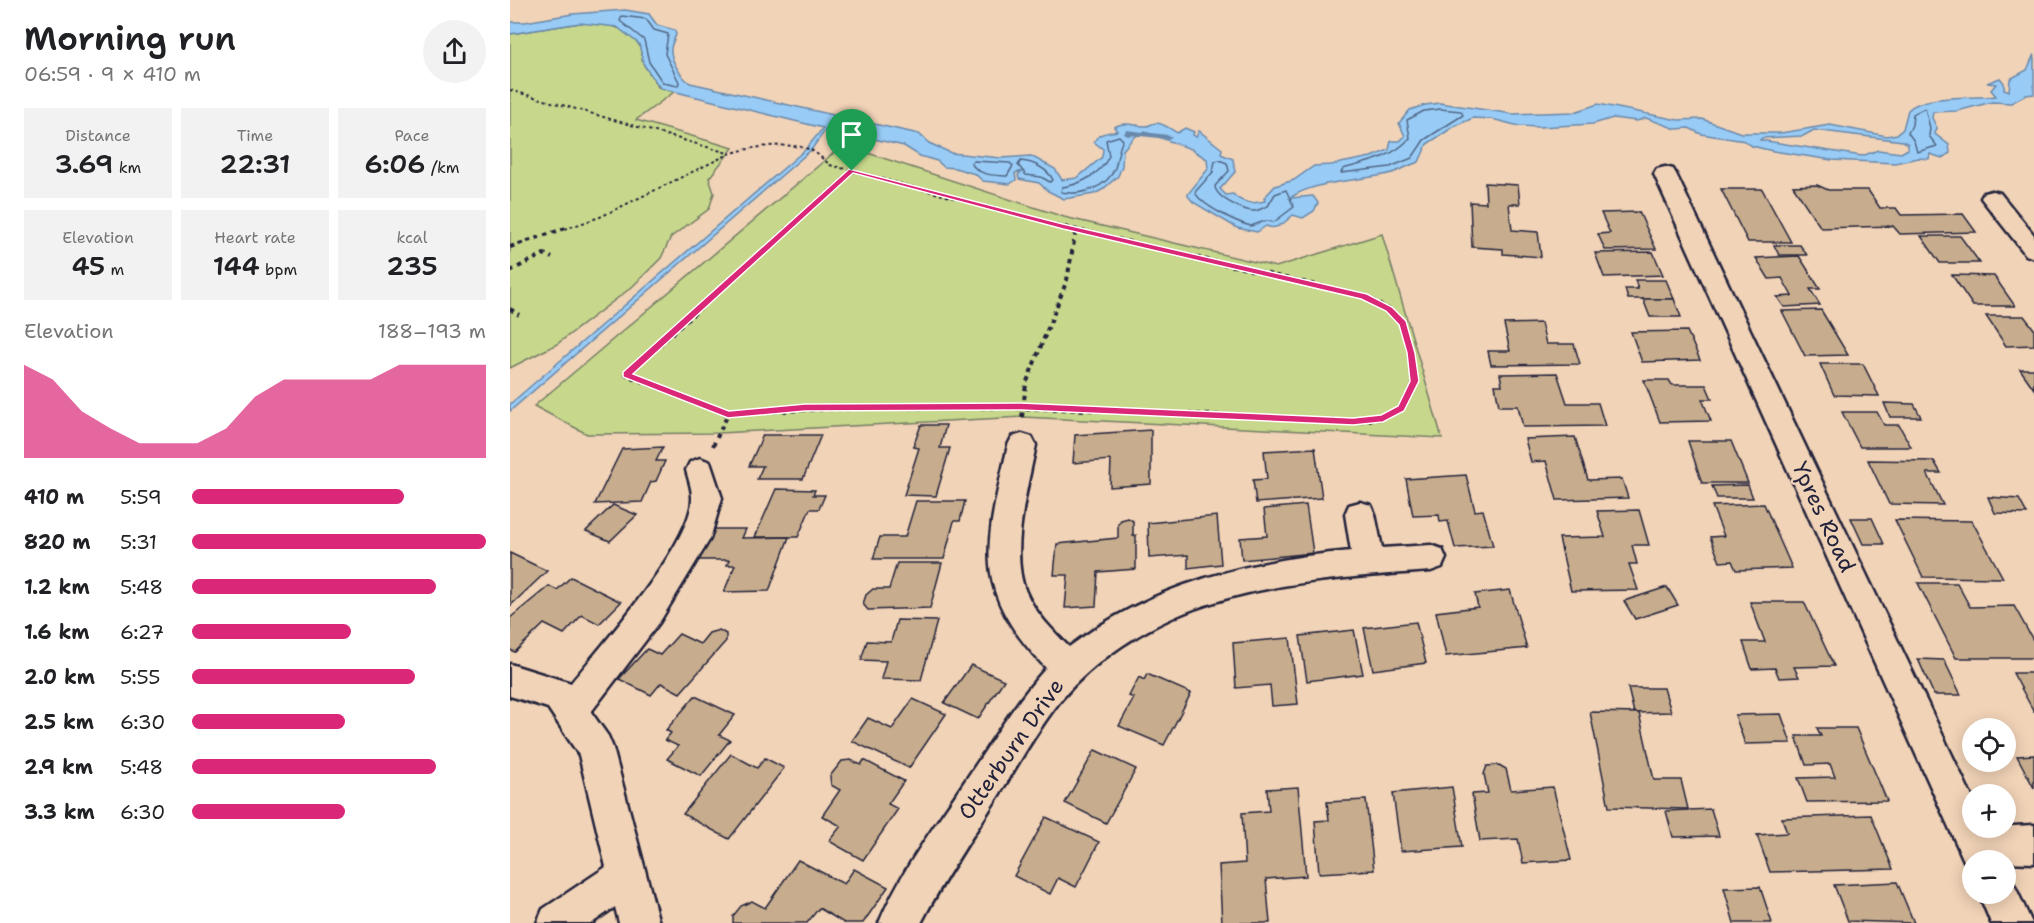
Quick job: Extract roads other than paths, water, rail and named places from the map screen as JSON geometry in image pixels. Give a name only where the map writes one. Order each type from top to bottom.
[{"type":"street","name":"Ypres Road","points":[[1665,174],[1978,850]]},
{"type":"street","points":[[1992,198],[2034,250]]},
{"type":"street","points":[[1022,431],[1011,498],[1004,574],[1008,590],[1031,627],[1068,669]]},
{"type":"street","points":[[570,711],[648,613],[695,539],[707,498],[700,470]]},
{"type":"street","points":[[1360,514],[1369,563]]},
{"type":"street","name":"Otterburn Drive","points":[[899,923],[1014,738],[1068,669],[1105,642],[1145,617],[1190,596],[1281,573],[1317,567],[1431,558]]},
{"type":"street","points":[[510,680],[559,696],[595,748],[639,923]]},
{"type":"street","points":[[1997,850],[2034,844]]},
{"type":"street","points":[[558,923],[627,876]]},
{"type":"street","points":[[2003,904],[2012,923]]},
{"type":"water","points":[[625,10],[649,14],[657,25],[674,30],[676,34],[671,47],[672,58],[680,73],[690,83],[919,134],[929,143],[951,153],[1001,158],[1031,156],[1055,169],[1062,180],[1077,178],[1102,157],[1103,149],[1094,142],[1101,135],[1117,131],[1114,127],[1118,125],[1146,126],[1159,123],[1177,133],[1185,128],[1194,132],[1193,135],[1196,137],[1199,131],[1222,149],[1221,154],[1233,159],[1235,172],[1220,189],[1226,195],[1233,194],[1240,200],[1252,203],[1265,201],[1264,198],[1275,186],[1294,180],[1314,166],[1371,157],[1389,150],[1391,141],[1400,141],[1405,136],[1399,123],[1410,110],[1425,105],[1440,103],[1513,114],[1575,112],[1598,104],[1678,120],[1702,119],[1741,133],[1781,133],[1830,125],[1887,136],[1897,134],[1903,129],[1908,110],[1925,101],[1996,96],[1991,90],[1996,84],[1987,83],[2000,78],[2004,83],[2004,89],[2009,91],[2010,79],[2027,70],[2034,54],[2034,94],[2026,95],[2011,103],[1992,102],[1957,111],[1933,112],[1932,118],[1937,128],[1935,134],[1949,145],[1950,153],[1942,158],[1930,154],[1929,159],[1918,158],[1895,163],[1832,160],[1773,151],[1752,146],[1745,141],[1701,134],[1689,128],[1676,129],[1646,118],[1637,121],[1613,118],[1593,124],[1539,127],[1473,118],[1455,126],[1427,144],[1419,162],[1392,173],[1325,184],[1300,192],[1290,198],[1313,196],[1318,203],[1314,211],[1303,218],[1293,215],[1281,225],[1266,226],[1257,232],[1237,228],[1193,202],[1188,196],[1208,169],[1207,159],[1191,149],[1145,132],[1134,137],[1123,150],[1122,166],[1118,176],[1102,190],[1094,194],[1064,199],[1048,191],[1039,183],[1019,179],[1018,175],[1023,171],[1015,173],[1016,180],[1010,184],[983,181],[975,174],[944,167],[937,161],[920,156],[904,146],[827,128],[811,150],[510,411],[510,404],[806,149],[823,128],[660,88],[644,65],[639,44],[617,27],[580,23],[510,34],[510,22],[525,22],[573,14]],"holes":[[[1814,130],[1903,141],[1908,144],[1908,149],[1901,153],[1878,150],[1862,156],[1760,140],[1762,138],[1803,136]]]},
{"type":"waterway","points":[[1128,134],[1129,132],[1168,137]]}]
